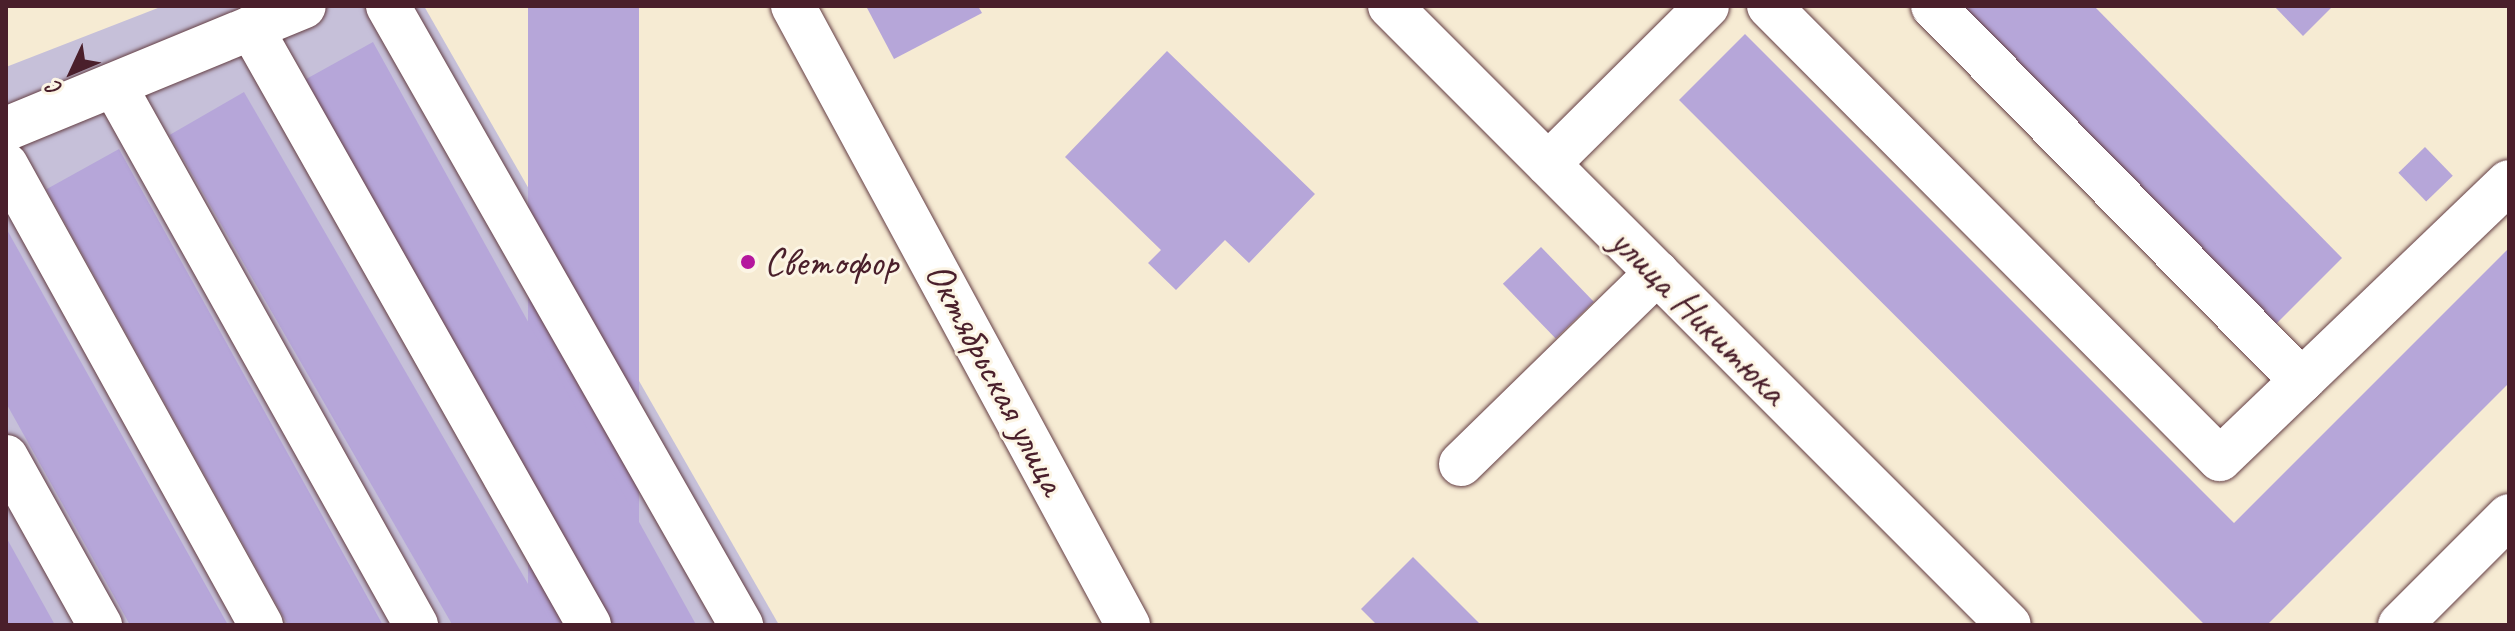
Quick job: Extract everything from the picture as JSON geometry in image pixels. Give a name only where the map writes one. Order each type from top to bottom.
[{"type":"street","points":[[6,129],[304,6]]},
{"type":"street","points":[[388,6],[741,625]]},
{"type":"street","name":"Октябрьская улица","points":[[793,6],[1128,625]]},
{"type":"street","name":"улица Никитюка","points":[[1390,6],[2009,625]]},
{"type":"street","points":[[1548,164],[1707,6]]},
{"type":"street","points":[[1769,6],[2220,459],[2509,182]]},
{"type":"street","points":[[1933,6],[2302,381]]},
{"type":"street","points":[[251,28],[589,625]]},
{"type":"street","points":[[114,85],[416,625]]},
{"type":"street","points":[[6,165],[261,625]]},
{"type":"street","points":[[1461,464],[1657,273]]},
{"type":"street","points":[[6,457],[100,625]]},
{"type":"street","points":[[2400,625],[2509,516]]},
{"type":"shaded area","points":[[163,6],[424,6],[779,625],[6,625],[6,67]]},
{"type":"building","points":[[528,6],[639,6],[639,625],[528,625]]},
{"type":"building","points":[[866,6],[978,6],[982,13],[894,59]]},
{"type":"building","points":[[1959,6],[2094,6],[2342,258],[2274,326]]},
{"type":"building","points":[[2274,6],[2333,6],[2303,36]]},
{"type":"building","points":[[1745,34],[2234,523],[2509,248],[2509,383],[2267,625],[2205,625],[1679,100]]},
{"type":"building","points":[[373,42],[696,625],[602,625],[301,82]]},
{"type":"building","points":[[1167,51],[1315,194],[1249,263],[1225,240],[1176,290],[1148,263],[1161,250],[1065,157]]},
{"type":"building","points":[[244,92],[552,625],[452,625],[170,135]]},
{"type":"building","points":[[2425,147],[2453,176],[2426,201],[2398,173]]},
{"type":"building","points":[[119,149],[383,625],[288,625],[46,189]]},
{"type":"building","points":[[6,228],[228,625],[130,625],[6,403]]},
{"type":"building","points":[[1541,247],[1594,302],[1556,338],[1503,284]]},
{"type":"building","points":[[6,537],[55,625],[6,625]]},
{"type":"building","points":[[1413,557],[1481,625],[1377,625],[1361,609]]},
{"type":"place","name":"Светофор","points":[[748,262]]}]
